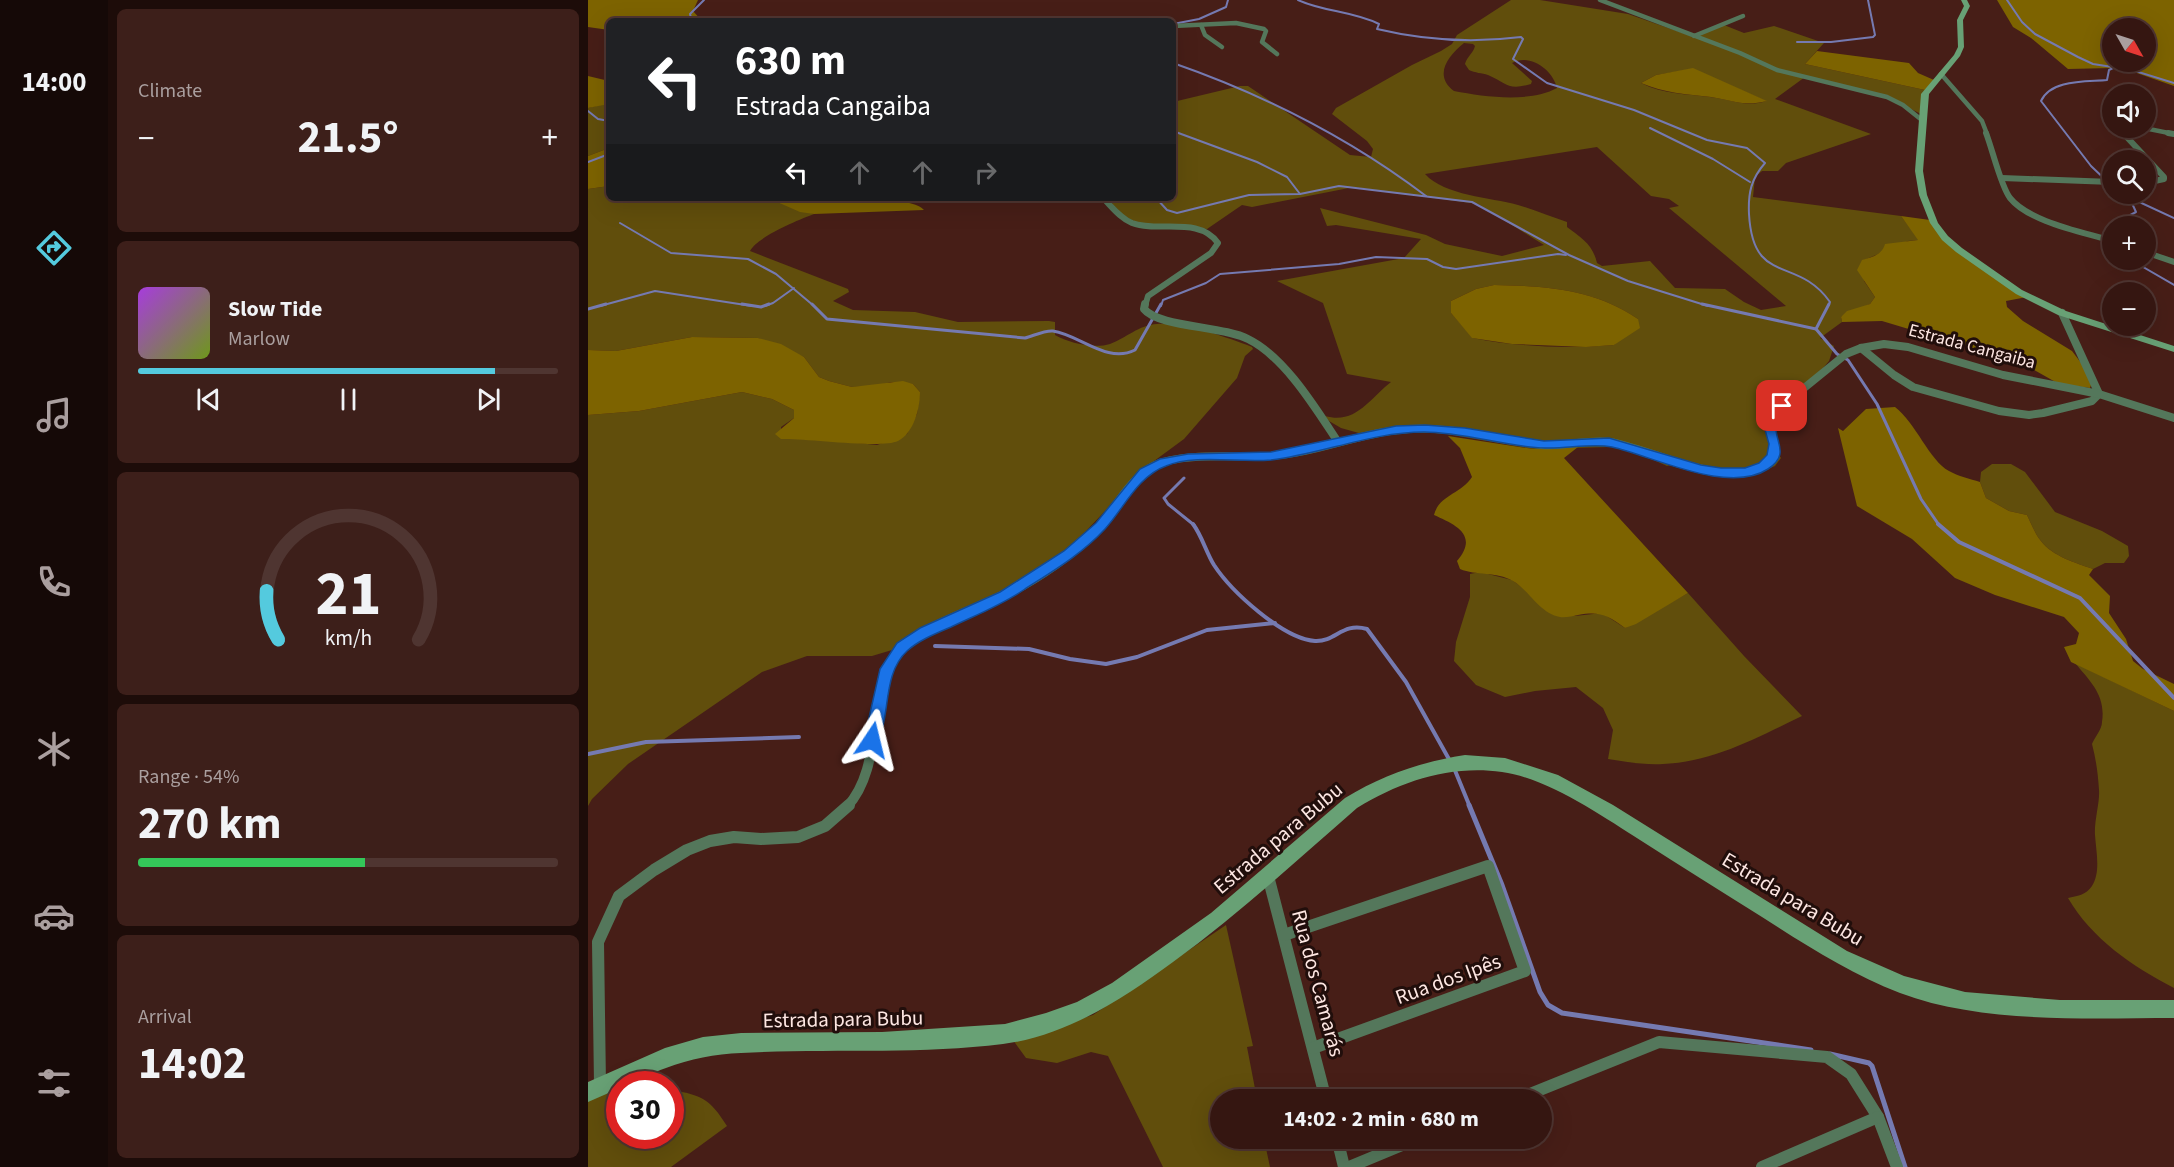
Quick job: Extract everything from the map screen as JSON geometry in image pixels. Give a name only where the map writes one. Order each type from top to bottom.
[{"type":"street","points":[[1600,0],[1746,55],[1777,70],[1881,95],[1898,102],[1923,122]]},
{"type":"street","points":[[1964,0],[1967,6],[1960,20],[1961,47],[1957,56],[1925,94],[1920,180],[1929,213],[1940,231],[1965,255],[2006,283],[2062,313],[2174,349]]},
{"type":"street","points":[[1694,36],[1743,16]]},
{"type":"street","points":[[1176,26],[1239,23],[1264,29],[1266,31],[1262,42],[1277,54]]},
{"type":"street","points":[[1201,25],[1205,35],[1222,47]]},
{"type":"street","points":[[1941,74],[1982,121],[2009,197],[2026,210],[2102,237]]},
{"type":"street","points":[[2156,130],[2174,134]]},
{"type":"street","points":[[2127,138],[2138,150]]},
{"type":"street","points":[[2156,169],[2164,179],[2156,182]]},
{"type":"street","points":[[2002,178],[2102,182]]},
{"type":"street","points":[[1106,201],[1122,218],[1136,225],[1194,228],[1207,231],[1216,238],[1218,243],[1211,253],[1148,296],[1144,309],[1148,314],[1157,318],[1227,332],[1256,343],[1306,397],[1338,442]]},
{"type":"street","points":[[2156,256],[2174,262]]},
{"type":"street","points":[[1861,348],[1894,375],[1913,387],[1999,411],[2029,415],[2043,413],[2092,401],[2099,394],[2062,313]]},
{"type":"street","name":"Estrada Cangaiba","points":[[594,1089],[598,942],[619,896],[654,870],[687,850],[710,841],[734,837],[798,837],[825,826],[839,816],[857,796],[865,778],[887,669],[902,647],[926,632],[1005,596],[1068,555],[1100,526],[1135,481],[1155,465],[1188,458],[1271,456],[1396,430],[1440,429],[1544,445],[1609,442],[1701,469],[1746,473],[1764,466],[1773,456],[1775,444],[1770,426],[1775,414],[1852,350],[1884,345],[1908,347],[2003,375],[2099,394],[2174,418]]},
{"type":"street","name":"Estrada para Bubu","points":[[594,1089],[665,1058],[704,1047],[741,1044],[882,1042],[1005,1034],[1046,1023],[1082,1009],[1119,990],[1217,919],[1325,824],[1376,788],[1434,767],[1465,762],[1505,765],[1552,780],[1607,810],[1841,957],[1903,985],[1965,1001],[2061,1009],[2174,1010]]},
{"type":"street","name":"Rua dos Ipês","points":[[1284,935],[1488,866],[1525,971],[1313,1048]]},
{"type":"street","name":"Rua dos Camarás","points":[[1268,876],[1323,1089]]},
{"type":"street","points":[[1542,1089],[1659,1041],[1827,1057],[1851,1074],[1878,1117],[1897,1167]]},
{"type":"street","points":[[1762,1167],[1878,1117]]},
{"type":"street","points":[[1339,1149],[1344,1167]]},
{"type":"street","points":[[1349,1167],[1392,1149]]},
{"type":"shaded area","points":[[588,0],[698,0],[693,11],[699,18],[606,18],[606,30],[588,27]]},
{"type":"shaded area","points":[[1511,0],[1540,0],[1628,14],[1694,37],[1724,25],[1744,33],[1774,26],[1824,43],[1805,64],[1925,90],[1923,115],[1889,98],[1805,77],[1775,99],[1871,134],[1786,163],[1778,171],[1762,171],[1755,177],[1753,197],[1901,216],[1919,240],[1908,241],[1862,261],[1864,281],[1875,297],[1870,304],[1841,317],[1842,322],[1820,338],[1834,346],[1829,361],[1766,435],[1781,458],[1775,466],[1761,472],[1739,473],[1677,463],[1667,466],[1636,452],[1611,447],[1533,449],[1429,431],[1373,437],[1341,428],[1329,421],[1325,416],[1345,417],[1362,408],[1391,382],[1347,374],[1323,303],[1277,281],[1404,258],[1421,239],[1336,225],[1327,226],[1320,208],[1426,235],[1445,244],[1502,256],[1544,245],[1478,204],[1354,187],[1252,207],[1242,205],[1207,229],[1137,223],[1116,211],[1111,201],[1176,201],[1176,101],[1240,86],[1248,86],[1350,155],[1371,157],[1373,149],[1367,141],[1332,114],[1336,108],[1452,44],[1457,35]],"holes":[[[1464,43],[1475,46],[1465,64],[1471,71],[1488,75],[1508,85],[1523,86],[1531,84],[1532,81],[1512,63],[1526,60],[1546,70],[1555,81],[1557,88],[1546,93],[1520,97],[1493,97],[1454,91],[1444,79],[1445,66]],[[1693,69],[1766,101],[1752,104],[1738,102],[1666,91],[1641,83],[1656,75]],[[1597,147],[1651,196],[1669,199],[1679,206],[1669,208],[1786,306],[1761,310],[1725,289],[1675,288],[1650,261],[1602,266],[1597,263],[1593,251],[1586,242],[1567,227],[1567,222],[1518,205],[1468,195],[1444,187],[1425,174]],[[1494,285],[1551,288],[1587,295],[1604,301],[1638,319],[1614,345],[1543,346],[1473,338],[1451,313],[1451,301],[1476,289]]]},
{"type":"shaded area","points":[[1997,0],[2174,0],[2174,86],[2134,72],[2156,72],[2156,18],[2102,18],[2102,68],[2068,69],[2031,38],[2013,27]]},
{"type":"shaded area","points":[[1817,51],[1909,63],[1918,73],[1934,80],[1925,90],[1805,64]]},
{"type":"shaded area","points":[[1693,68],[1767,101],[1738,102],[1667,91],[1641,83],[1656,75]]},
{"type":"shaded area","points":[[588,76],[606,80],[606,105],[588,108]]},
{"type":"shaded area","points":[[606,104],[606,149],[588,156],[588,108]]},
{"type":"shaded area","points":[[606,149],[606,186],[588,189],[588,156]]},
{"type":"shaded area","points":[[606,186],[606,201],[777,201],[814,214],[769,235],[750,251],[848,289],[849,292],[833,301],[853,310],[915,312],[958,322],[1049,321],[1055,322],[1055,335],[1074,343],[1097,346],[1110,344],[1150,325],[1180,325],[1242,343],[1253,349],[1245,356],[1237,378],[1184,439],[1150,464],[1066,552],[1016,585],[910,637],[892,650],[872,656],[807,656],[762,672],[628,764],[592,799],[588,806],[588,415],[639,411],[742,392],[772,399],[794,410],[794,418],[781,427],[781,439],[819,439],[877,445],[907,434],[917,414],[920,392],[913,384],[891,382],[876,386],[852,387],[829,381],[819,377],[804,357],[758,338],[692,337],[616,351],[588,350],[588,189]]},
{"type":"shaded area","points":[[775,201],[897,201],[914,204],[924,210],[814,214],[800,212]]},
{"type":"shaded area","points":[[1901,216],[1930,220],[1939,232],[2027,297],[2006,301],[2007,307],[2023,321],[2072,351],[2088,372],[2092,382],[2090,388],[2059,384],[2029,367],[2002,357],[1882,321],[1842,322],[1841,317],[1847,311],[1870,304],[1875,297],[1857,270],[1862,260],[1879,253],[1885,244],[1918,240]]},
{"type":"shaded area","points":[[1494,285],[1551,288],[1587,295],[1621,309],[1638,319],[1640,328],[1614,345],[1586,347],[1512,344],[1472,338],[1451,313],[1451,301],[1476,289]]},
{"type":"shaded area","points":[[692,337],[758,338],[781,344],[804,357],[819,377],[852,387],[903,381],[913,384],[920,392],[915,419],[908,432],[898,441],[860,444],[781,439],[775,434],[794,418],[794,410],[772,399],[742,392],[639,411],[588,415],[588,350],[616,351]]},
{"type":"shaded area","points":[[1895,407],[1903,414],[1942,466],[1956,474],[1980,482],[1986,498],[2009,511],[2027,515],[2039,538],[2051,551],[2093,569],[2089,575],[2110,596],[2109,613],[2126,639],[2133,661],[2143,669],[2174,684],[2174,711],[2071,662],[2064,647],[2076,644],[2079,633],[2064,617],[1995,595],[1955,578],[1912,539],[1857,506],[1838,428],[1843,431],[1866,409]]},
{"type":"shaded area","points":[[1448,436],[1533,449],[1578,447],[1564,458],[1688,593],[1636,624],[1625,628],[1608,617],[1598,614],[1564,617],[1553,615],[1513,581],[1500,576],[1460,569],[1457,561],[1466,544],[1465,538],[1457,527],[1434,515],[1440,503],[1472,477],[1460,448]]},
{"type":"shaded area","points":[[1992,464],[2011,464],[2025,472],[2055,512],[2102,531],[2128,546],[2129,556],[2124,563],[2105,563],[2093,569],[2051,551],[2035,532],[2027,515],[2009,511],[1986,498],[1980,482],[1981,472]]},
{"type":"shaded area","points":[[1480,572],[1512,580],[1527,591],[1575,616],[1602,613],[1625,628],[1688,593],[1802,716],[1735,747],[1700,759],[1656,764],[1608,759],[1613,730],[1603,708],[1576,687],[1505,697],[1476,685],[1454,661],[1456,642],[1470,597],[1470,574]]},
{"type":"shaded area","points":[[2075,663],[2174,711],[2174,988],[2128,961],[2101,939],[2068,898],[2087,891],[2095,880],[2097,861],[2095,830],[2099,790],[2092,744],[2102,725],[2103,713],[2096,690]]},
{"type":"shaded area","points":[[1226,925],[1253,1046],[1247,1047],[1255,1089],[1210,1089],[1210,1149],[1266,1149],[1270,1167],[1163,1167],[1108,1056],[1091,1052],[1057,1063],[1026,1058],[1013,1040],[1093,1015]]},
{"type":"shaded area","points":[[606,1089],[606,1149],[684,1149],[684,1093],[698,1096],[710,1104],[727,1126],[671,1167],[588,1167],[588,1096]]},
{"type":"waterway","points":[[691,18],[690,14],[704,0]]},
{"type":"waterway","points":[[1176,23],[1199,19],[1226,7],[1228,0]]},
{"type":"waterway","points":[[1298,0],[1369,20],[1379,24],[1377,29],[1412,36],[1467,40],[1521,37],[1523,39],[1513,59],[1547,83],[1634,110],[1707,140],[1747,148],[1765,163],[1751,187],[1749,199],[1752,237],[1759,252],[1768,262],[1804,279],[1817,288],[1830,302],[1829,304]]},
{"type":"waterway","points":[[1797,42],[1831,42],[1873,37],[1875,35],[1868,0]]},
{"type":"waterway","points":[[2007,0],[2022,22],[2035,34],[2078,57],[2093,64],[2132,70],[2174,83]]},
{"type":"waterway","points":[[1176,64],[1240,89],[1305,119],[1366,155],[1426,196]]},
{"type":"waterway","points":[[2102,176],[2091,166],[2041,101],[2046,94],[2061,85],[2107,80],[2109,72]]},
{"type":"waterway","points":[[588,111],[598,119],[606,120]]},
{"type":"waterway","points":[[1650,128],[1713,159],[1750,182]]},
{"type":"waterway","points":[[1176,132],[1257,162],[1287,177],[1300,194]]},
{"type":"waterway","points":[[588,162],[606,155]]},
{"type":"waterway","points":[[1300,194],[1339,186],[1472,202],[1569,255],[1628,281],[1708,306]]},
{"type":"waterway","points":[[1159,201],[1167,210],[1177,213],[1249,195],[1300,194]]},
{"type":"waterway","points":[[2129,216],[2136,212],[2132,204]]},
{"type":"waterway","points":[[2144,204],[2174,218]]},
{"type":"waterway","points":[[620,223],[671,253],[748,259],[776,274],[793,289]]},
{"type":"waterway","points":[[1161,306],[1163,300],[1206,283],[1220,274],[1339,264],[1376,257],[1427,259],[1443,267],[1456,269],[1558,254],[1566,255]]},
{"type":"waterway","points":[[2148,270],[2174,285]]},
{"type":"waterway","points":[[765,306],[793,289]]},
{"type":"waterway","points":[[793,289],[814,306]]},
{"type":"waterway","points":[[600,306],[655,291],[752,306]]},
{"type":"waterway","points":[[588,309],[606,304]]},
{"type":"waterway","points":[[742,304],[761,307],[769,304]]},
{"type":"waterway","points":[[814,306],[827,319],[1025,338],[1053,331],[1114,354],[1135,350],[1161,304]]},
{"type":"waterway","points":[[1702,304],[1816,329]]},
{"type":"waterway","points":[[1816,329],[1829,304]]},
{"type":"waterway","points":[[1816,329],[1837,354],[1848,360],[1877,404],[1921,499],[1939,525]]},
{"type":"waterway","points":[[1184,478],[1164,498],[1193,524]]},
{"type":"waterway","points":[[1193,524],[1211,560],[1222,576],[1245,600],[1273,623]]},
{"type":"waterway","points":[[1939,525],[1959,542],[2080,598],[2174,698]]},
{"type":"waterway","points":[[935,646],[1029,649],[1070,659],[1106,664],[1137,657],[1207,630],[1273,623]]},
{"type":"waterway","points":[[1273,623],[1302,638],[1315,641],[1328,639],[1351,628],[1367,629],[1406,682],[1450,761]]},
{"type":"waterway","points":[[588,754],[646,742],[799,737]]},
{"type":"waterway","points":[[1454,768],[1470,807]]},
{"type":"waterway","points":[[1469,805],[1502,885],[1540,992],[1548,1005],[1562,1013],[1811,1050]]},
{"type":"waterway","points":[[1830,1054],[1869,1063],[1872,1066],[1905,1167]]},
{"type":"route","points":[[872,740],[887,669],[893,657],[902,647],[926,632],[1005,596],[1068,555],[1100,526],[1144,472],[1164,461],[1188,458],[1271,456],[1396,430],[1425,428],[1544,445],[1609,442],[1701,469],[1746,473],[1758,470],[1771,460],[1776,448],[1771,433],[1771,420],[1782,406]]}]
